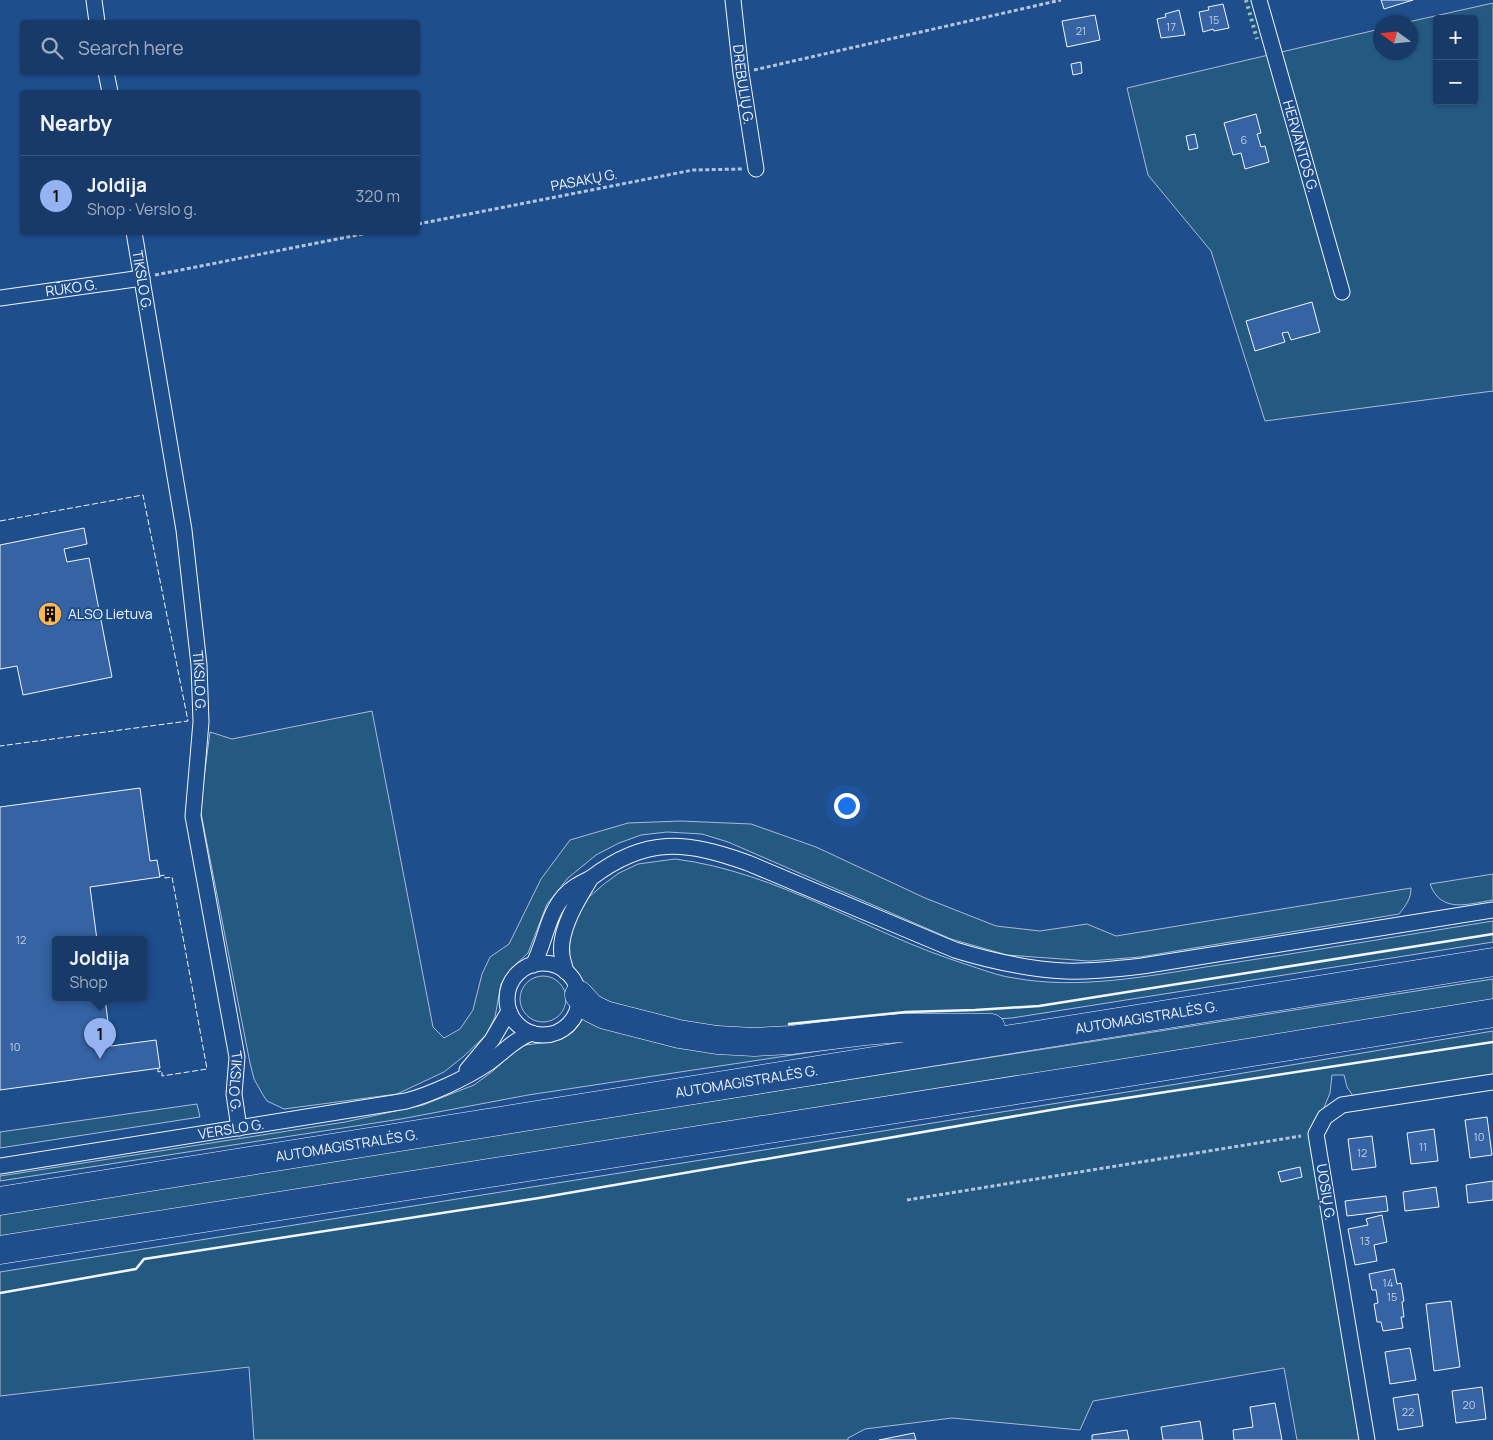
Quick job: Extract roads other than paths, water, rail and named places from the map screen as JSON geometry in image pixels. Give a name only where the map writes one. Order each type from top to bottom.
[{"type":"highway","points":[[573,984],[591,1008],[605,1015],[679,1034],[717,1040],[754,1042],[791,1040],[901,1028],[990,1028],[1443,960],[1487,963]]},
{"type":"highway","name":"AUTOMAGISTRALĖS G.","points":[[0,1201],[1487,963]]},
{"type":"highway","points":[[0,1250],[1493,1013]]},
{"type":"highway","points":[[0,1264],[41,1257],[92,1236]]},
{"type":"street","points":[[94,0],[97,20]]},
{"type":"street","name":"DREBULIŲ G.","points":[[733,0],[741,73],[756,169]]},
{"type":"street","name":"HERVANTOS G.","points":[[1259,0],[1342,292]]},
{"type":"street","points":[[107,75],[110,90]]},
{"type":"street","name":"TIKSLO G.","points":[[135,235],[184,530],[199,665],[201,722],[192,816],[237,1057],[234,1094],[239,1128]]},
{"type":"street","name":"RŪKO G.","points":[[0,298],[142,278]]},
{"type":"street","points":[[533,965],[540,953],[554,913],[564,896],[574,887],[622,857],[641,850],[665,846],[692,847],[748,863],[955,950],[1027,968],[1066,971],[1142,966],[1493,910]]},
{"type":"street","points":[[573,984],[550,964],[533,965],[523,970],[515,977],[510,987],[508,998],[509,1011],[512,1018],[520,1026],[532,1033],[550,1035],[569,1025],[575,1016],[579,1006],[573,984],[562,955],[562,943],[566,924],[578,898],[591,878]]},
{"type":"street","name":"VERSLO G.","points":[[457,1080],[475,1062],[492,1040],[509,1011]]},
{"type":"street","name":"VERSLO G.","points":[[0,1166],[406,1101],[429,1094],[479,1069],[515,1041],[532,1033]]},
{"type":"street","name":"UOSIŲ G.","points":[[1367,1440],[1316,1134],[1325,1117],[1342,1105],[1493,1082]]},
{"type":"place","name":"ALSO Lietuva","points":[[50,614]]},
{"type":"place","name":"Joldija","points":[[100,1059]]}]
